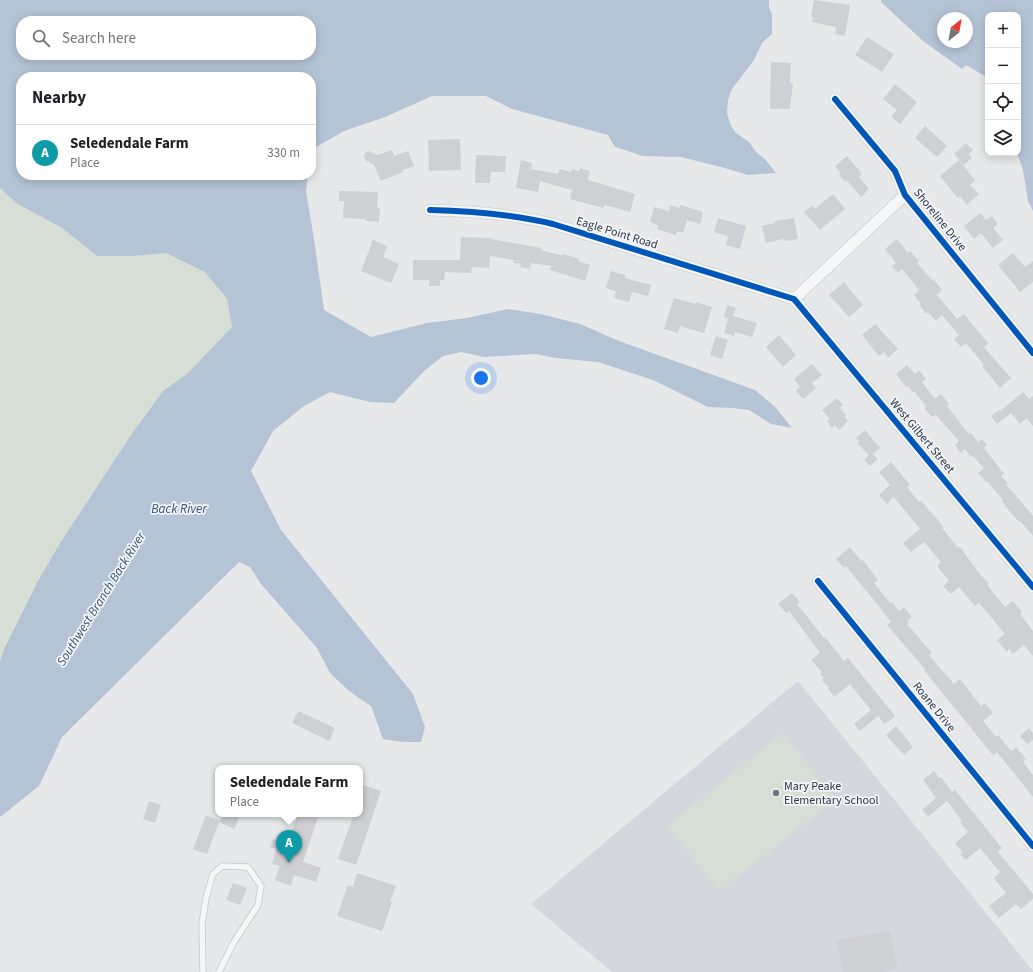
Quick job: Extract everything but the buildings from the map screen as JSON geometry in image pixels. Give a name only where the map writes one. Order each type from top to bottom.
[{"type":"street","name":"Shoreline Drive","points":[[835,99],[895,171],[905,195],[1033,353]]},
{"type":"street","points":[[794,299],[905,195]]},
{"type":"street","name":"Eagle Point Road","points":[[430,210],[468,211],[523,217],[794,299]]},
{"type":"street","name":"West Gilbert Street","points":[[794,299],[1033,586]]},
{"type":"street","name":"Roane Drive","points":[[818,581],[1033,846]]},
{"type":"lane","points":[[203,972],[202,924],[206,898],[213,874],[222,866],[248,867],[261,886],[258,905],[234,942],[219,972]]},
{"type":"shaded area","points":[[0,188],[16,203],[62,228],[96,256],[133,256],[166,253],[205,272],[227,299],[232,327],[188,373],[163,391],[133,432],[60,543],[38,581],[5,647],[0,661]]},
{"type":"shaded area","name":"Mary Peake Elementary School","points":[[798,681],[1033,972],[612,972],[531,904]]},
{"type":"shaded area","points":[[783,733],[836,799],[719,891],[667,826]]},
{"type":"water","name":"Back River","points":[[0,0],[769,0],[769,8],[772,14],[772,34],[762,43],[754,60],[732,89],[728,100],[727,113],[731,126],[736,133],[749,142],[756,152],[765,159],[776,173],[748,175],[681,157],[643,156],[615,147],[608,135],[512,109],[486,96],[432,96],[385,117],[344,131],[316,147],[316,72],[16,72],[16,180],[307,180],[306,191],[324,310],[371,337],[427,323],[467,318],[508,309],[541,314],[580,324],[619,341],[755,390],[775,407],[792,428],[771,424],[749,410],[708,407],[653,380],[598,362],[555,358],[536,354],[484,357],[461,352],[443,356],[424,371],[394,403],[370,402],[330,392],[304,406],[273,431],[251,471],[281,530],[413,694],[425,727],[421,742],[403,742],[383,739],[371,706],[349,691],[330,673],[317,648],[261,584],[250,567],[239,562],[62,737],[39,786],[0,817],[0,661],[5,647],[38,581],[60,543],[133,432],[163,391],[188,373],[232,327],[227,299],[205,272],[166,253],[133,256],[97,256],[62,228],[16,203],[0,188]]},
{"type":"water","points":[[881,0],[1033,0],[1033,211],[1028,201],[1023,170],[1018,156],[1021,156],[1021,12],[985,12],[985,76],[966,65],[962,69],[923,41],[881,2]]},
{"type":"cycle path","points":[[835,99],[895,171],[905,195],[1033,353]]},
{"type":"cycle path","points":[[430,210],[492,214],[553,224],[794,299],[1033,587]]},
{"type":"cycle path","points":[[818,581],[1033,846]]},
{"type":"place","name":"Mary Peake Elementary School","points":[[776,793]]},
{"type":"place","name":"Seledendale Farm","points":[[289,863]]},
{"type":"water label","name":"Southwest Branch Back River","points":[[101,599]]}]
